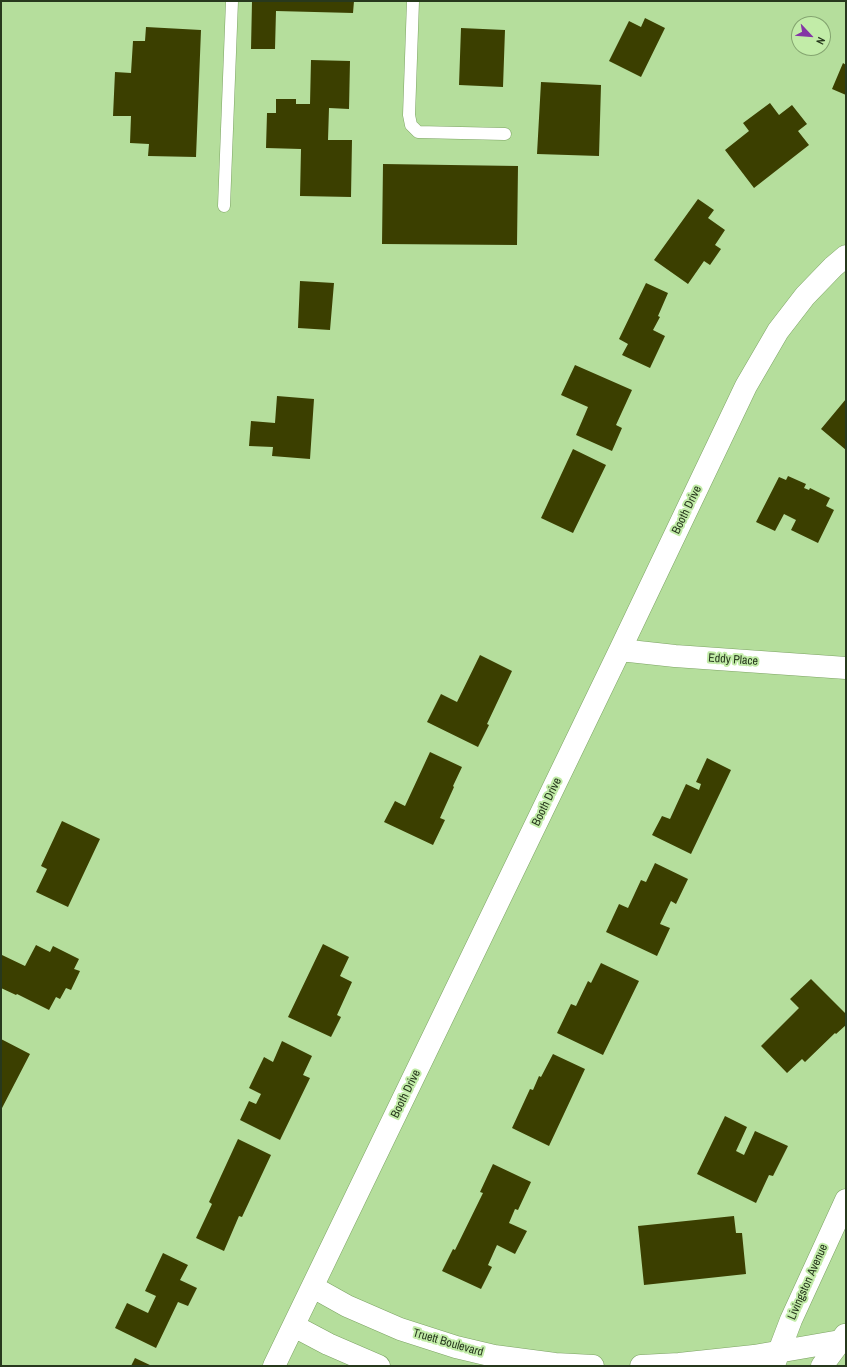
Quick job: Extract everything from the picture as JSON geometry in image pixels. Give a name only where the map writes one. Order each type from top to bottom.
[{"type":"street","name":"Booth Drive","points":[[274,1366],[746,386],[778,331],[805,296],[833,267],[846,256]]},
{"type":"street","name":"Eddy Place","points":[[620,650],[675,656],[846,668]]},
{"type":"street","name":"Livingston Avenue","points":[[776,1359],[804,1290],[846,1200]]},
{"type":"street","name":"Truett Boulevard","points":[[313,1287],[347,1306],[400,1329],[456,1347],[494,1356],[555,1364],[593,1366]]},
{"type":"street","points":[[294,1326],[328,1344],[379,1366]]},
{"type":"street","points":[[641,1366],[679,1364],[754,1356],[776,1359],[844,1338]]},
{"type":"street","points":[[822,1366],[844,1338]]},
{"type":"lane","points":[[224,206],[232,1]]},
{"type":"lane","points":[[413,1],[408,115],[411,125],[418,132],[505,134]]},
{"type":"building","points":[[252,1],[354,1],[353,13],[276,11],[275,49],[251,49]]},
{"type":"building","points":[[645,18],[665,28],[641,77],[609,61],[629,21],[641,27]]},
{"type":"building","points":[[146,27],[201,30],[196,157],[148,156],[149,144],[130,143],[131,116],[113,116],[115,72],[131,73],[133,41],[145,41]]},
{"type":"building","points":[[461,28],[505,30],[503,87],[459,85]]},
{"type":"building","points":[[311,60],[350,61],[349,109],[329,108],[328,140],[352,140],[351,197],[300,196],[301,149],[266,148],[267,113],[276,113],[276,99],[296,99],[296,104],[310,104]]},
{"type":"building","points":[[843,63],[846,65],[846,95],[832,89]]},
{"type":"building","points":[[541,82],[601,85],[599,156],[537,154]]},
{"type":"building","points":[[770,103],[779,115],[792,105],[807,124],[798,131],[809,145],[754,188],[725,150],[749,131],[743,123]]},
{"type":"building","points":[[383,164],[518,166],[517,245],[382,244]]},
{"type":"building","points":[[698,199],[714,210],[708,218],[725,230],[715,245],[721,249],[710,265],[704,261],[688,284],[654,260]]},
{"type":"building","points":[[300,281],[334,283],[330,330],[298,328]]},
{"type":"building","points":[[646,283],[668,293],[658,316],[660,317],[653,330],[665,336],[650,368],[622,355],[628,344],[619,339]]},
{"type":"building","points":[[575,365],[632,390],[616,425],[622,428],[612,451],[576,435],[588,407],[561,395]]},
{"type":"building","points":[[277,396],[314,399],[310,459],[272,456],[273,447],[249,446],[251,421],[275,423]]},
{"type":"building","points":[[846,399],[846,450],[821,429]]},
{"type":"building","points":[[573,449],[606,465],[573,533],[541,518]]},
{"type":"building","points":[[788,476],[806,484],[804,488],[809,490],[810,488],[830,498],[826,506],[834,510],[818,543],[791,530],[796,520],[784,514],[775,531],[756,522],[779,477],[786,480]]},
{"type":"building","points":[[480,655],[512,671],[478,747],[427,722],[441,694],[457,702]]},
{"type":"building","points":[[430,752],[462,767],[440,818],[445,820],[433,845],[384,822],[395,801],[405,806]]},
{"type":"building","points":[[707,758],[731,770],[691,854],[652,835],[662,816],[670,819],[686,784],[699,790],[701,784],[696,782]]},
{"type":"building","points":[[62,821],[100,839],[68,907],[36,892],[47,869],[41,866]]},
{"type":"building","points":[[655,863],[688,879],[676,904],[671,901],[660,924],[670,928],[657,956],[606,932],[619,904],[628,908],[641,880],[646,882]]},
{"type":"building","points":[[323,944],[349,957],[340,976],[352,982],[337,1015],[341,1017],[331,1037],[288,1017]]},
{"type":"building","points":[[36,945],[50,952],[53,946],[79,959],[74,969],[80,971],[71,990],[66,988],[60,999],[56,997],[49,1010],[17,994],[16,995],[1,988],[2,955],[25,966]]},
{"type":"building","points":[[601,963],[639,981],[603,1055],[557,1033],[571,1004],[576,1006],[588,981],[591,983]]},
{"type":"building","points":[[811,979],[846,1014],[846,1025],[836,1034],[835,1033],[805,1062],[802,1059],[787,1073],[761,1046],[799,1008],[790,999]]},
{"type":"building","points":[[1,1039],[30,1054],[1,1110]]},
{"type":"building","points":[[282,1041],[312,1056],[303,1075],[310,1078],[280,1140],[240,1120],[249,1101],[256,1104],[261,1094],[249,1088],[264,1057],[273,1062]]},
{"type":"building","points":[[553,1054],[585,1069],[549,1146],[512,1128],[530,1089],[533,1090],[539,1076],[541,1077]]},
{"type":"building","points":[[725,1116],[747,1127],[736,1151],[744,1155],[755,1131],[788,1146],[773,1176],[769,1175],[756,1203],[697,1174]]},
{"type":"building","points":[[238,1139],[271,1155],[242,1217],[239,1216],[224,1251],[196,1238],[212,1204],[209,1202]]},
{"type":"building","points":[[493,1164],[531,1182],[518,1210],[515,1209],[509,1223],[527,1231],[515,1254],[497,1245],[488,1265],[492,1267],[481,1289],[442,1271],[453,1249],[455,1250],[483,1193],[480,1192]]},
{"type":"building","points":[[734,1216],[736,1233],[742,1233],[746,1274],[644,1285],[638,1226]]},
{"type":"building","points":[[163,1253],[188,1265],[180,1280],[197,1288],[188,1306],[178,1302],[156,1348],[115,1328],[127,1303],[148,1313],[156,1296],[145,1291]]},
{"type":"building","points":[[135,1358],[152,1366],[131,1366]]}]
